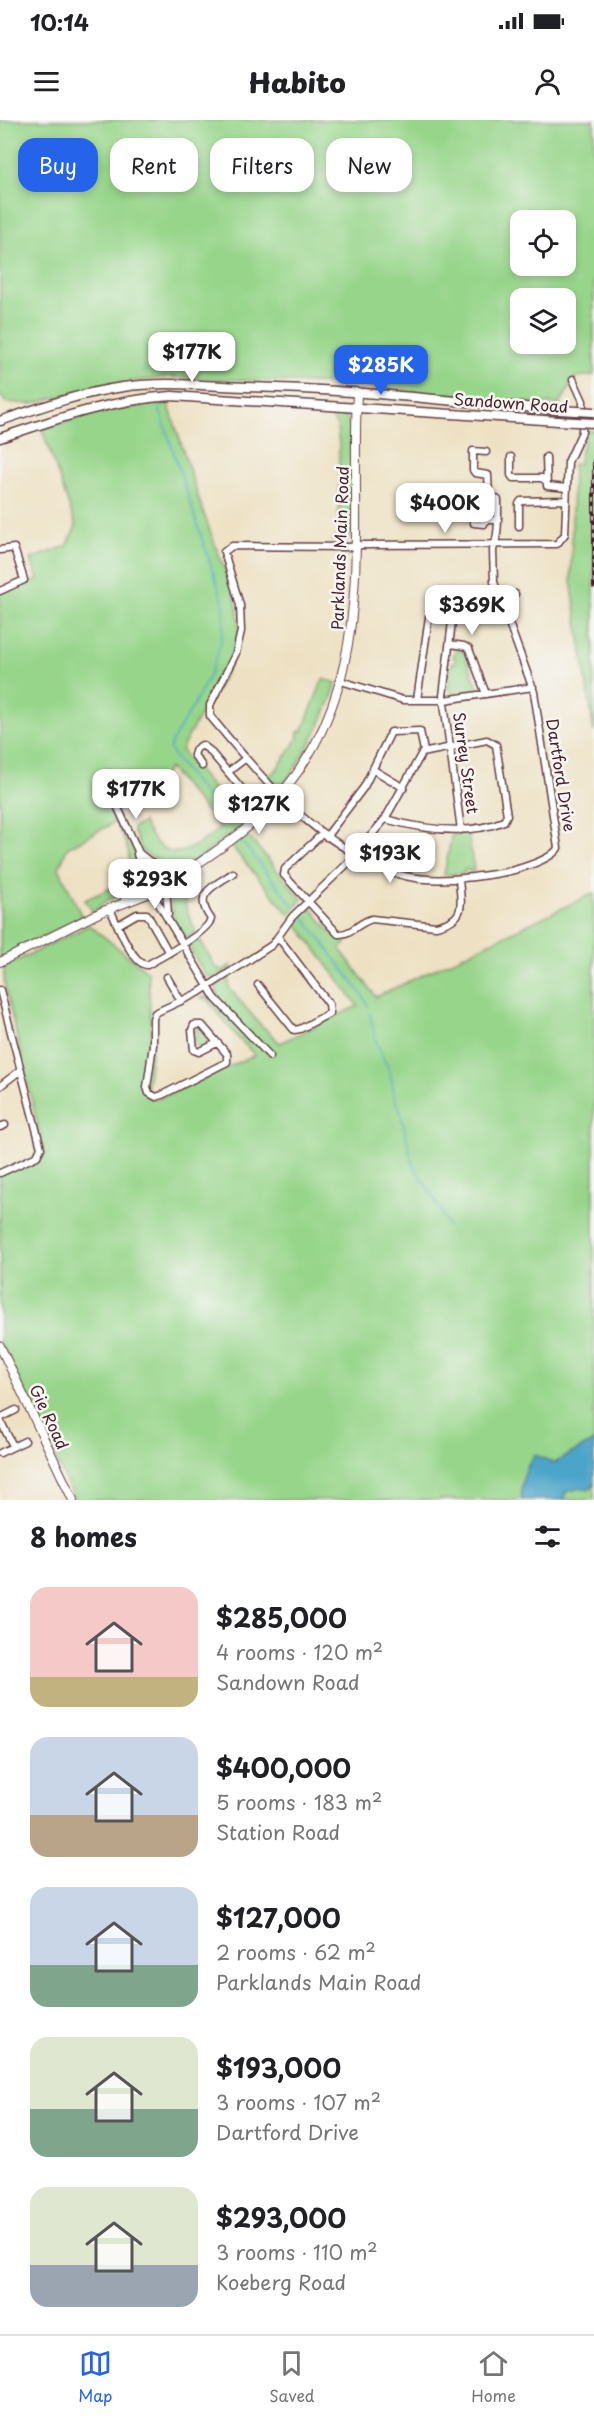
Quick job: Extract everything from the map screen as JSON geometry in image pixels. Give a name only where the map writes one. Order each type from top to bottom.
[{"type":"main road","name":"Sandown Road","points":[[0,421],[56,401],[125,386],[196,384],[357,392],[427,400],[594,412]]},
{"type":"main road","name":"Sandown Road","points":[[0,438],[87,409],[149,397],[198,396],[594,423]]},
{"type":"street","points":[[354,546],[553,546],[559,543],[565,534],[568,462],[582,432],[582,401],[573,379]]},
{"type":"street","name":"Parklands Main Road","points":[[166,887],[240,834],[279,795],[313,750],[326,721],[341,681],[353,619],[357,392]]},
{"type":"street","points":[[486,452],[473,452],[473,470],[475,473],[488,474],[489,497]]},
{"type":"street","points":[[511,457],[512,477],[542,478],[549,488],[567,488]]},
{"type":"street","points":[[546,458],[546,482]]},
{"type":"street","points":[[489,497],[497,499],[497,520],[484,520],[484,524],[476,524],[473,521],[473,499],[489,497]]},
{"type":"street","points":[[519,526],[521,501],[566,501]]},
{"type":"street","name":"Dartford Drive","points":[[354,546],[232,546],[224,552],[240,605],[242,628],[236,653],[208,713],[279,795],[324,836],[356,854],[404,876],[459,880],[508,872],[552,855],[557,850],[558,843],[533,687],[498,597],[493,576],[497,520]]},
{"type":"street","points":[[0,550],[14,548],[24,580],[0,591]]},
{"type":"street","points":[[417,700],[429,617],[437,614],[453,616],[454,603],[458,599],[515,594]]},
{"type":"street","name":"Surrey Street","points":[[453,616],[444,700],[461,830]]},
{"type":"street","points":[[450,644],[469,649],[486,694]]},
{"type":"street","points":[[341,681],[395,698],[417,700],[444,700],[533,687]]},
{"type":"street","points":[[424,751],[420,731],[394,731],[386,742],[374,771],[353,804],[324,836],[284,871],[285,876],[338,934],[345,934],[372,919],[438,926],[454,919],[460,912],[459,880]]},
{"type":"street","points":[[217,1043],[196,1052],[193,1047],[193,1027],[197,1024],[202,1025],[228,1056],[226,1064],[162,1095],[156,1096],[150,1093],[147,1087],[153,1045],[153,1017],[159,1011],[208,987],[258,955],[278,938],[292,917],[356,854],[385,819],[424,751],[487,740],[495,743],[507,814],[502,822],[450,831],[412,827],[385,819]]},
{"type":"street","points":[[202,766],[194,755],[196,749],[202,746],[209,750],[242,789]]},
{"type":"street","points":[[228,772],[246,758]]},
{"type":"street","points":[[374,771],[404,789]]},
{"type":"street","points":[[118,808],[133,843],[144,888],[151,893],[215,998],[270,1056]]},
{"type":"street","points":[[133,843],[139,853],[167,877],[166,908],[172,926]]},
{"type":"street","name":"Parklands Main Road","points":[[160,869],[189,868],[210,857]]},
{"type":"street","points":[[0,962],[134,893],[149,870],[160,869]]},
{"type":"street","points":[[110,909],[133,956],[142,964],[147,965],[183,945],[211,923],[203,908],[204,896],[208,890],[233,873]]},
{"type":"street","points":[[101,912],[151,893],[161,892],[166,887]]},
{"type":"street","points":[[118,924],[137,914],[147,914],[169,953]]},
{"type":"street","points":[[258,985],[294,1030],[330,1013],[329,1004],[278,938]]},
{"type":"street","points":[[167,977],[181,1001]]},
{"type":"street","points":[[0,990],[41,1149],[36,1156],[0,1173]]},
{"type":"street","points":[[0,1019],[5,1013]]},
{"type":"street","points":[[0,1086],[21,1070]]},
{"type":"street","name":"Gie Road","points":[[0,1346],[73,1500]]},
{"type":"street","points":[[14,1446],[0,1419],[16,1410]]},
{"type":"street","points":[[0,1454],[25,1441]]},
{"type":"green space","points":[[0,120],[594,120],[594,375],[576,377],[559,405],[363,386],[361,377],[348,376],[346,381],[337,384],[170,377],[102,385],[32,404],[6,402],[0,395]]},
{"type":"green space","points":[[168,403],[201,505],[230,584],[239,619],[237,642],[230,664],[181,750],[235,815],[258,795],[261,783],[271,797],[259,811],[229,837],[199,859],[184,865],[166,864],[146,854],[139,846],[133,828],[143,822],[151,837],[160,846],[169,851],[178,852],[198,844],[220,828],[169,768],[157,786],[139,787],[127,803],[115,809],[136,860],[138,880],[134,887],[125,894],[108,900],[93,912],[85,900],[115,886],[127,873],[128,850],[115,822],[67,848],[59,868],[82,917],[0,958],[0,593],[38,580],[31,559],[67,546],[76,526],[42,429],[101,411]]},
{"type":"green space","points":[[328,412],[346,415],[351,428],[352,534],[345,541],[332,540],[339,533],[339,446],[337,426]]},
{"type":"green space","points":[[586,430],[594,431],[594,732],[571,580],[573,464],[579,464]]},
{"type":"green space","points":[[462,649],[478,687],[476,691],[453,694],[448,688],[452,662],[455,663],[453,657],[456,650]]},
{"type":"green space","points":[[323,679],[337,683],[327,709],[315,735],[293,771],[285,783],[277,785],[267,775],[274,773],[299,737],[297,735],[299,731],[302,732]]},
{"type":"green space","points":[[468,833],[474,871],[469,872],[468,869],[464,870],[465,873],[444,875],[452,834]]},
{"type":"green space","points":[[247,835],[302,899],[289,914],[232,847]]},
{"type":"green space","points":[[195,872],[198,874],[187,886],[185,901],[196,932],[187,938],[175,922],[171,898],[174,885]]},
{"type":"green space","points":[[594,893],[594,1441],[554,1463],[521,1494],[523,1500],[75,1500],[0,1342],[0,1176],[39,1157],[43,1148],[4,983],[4,967],[89,925],[148,972],[152,1047],[146,1093],[153,1099],[158,1099],[255,1055],[207,999],[201,998],[206,995],[212,1000],[218,996],[216,986],[229,977],[229,988],[257,1021],[280,1043],[358,1006],[293,919],[305,908],[312,909],[332,934],[344,939],[346,944],[340,949],[376,997]]},
{"type":"green space","points":[[198,936],[216,968],[224,970],[231,965],[231,969],[215,978],[206,976],[188,946]]},
{"type":"green space","points":[[197,1028],[210,1041],[200,1048],[196,1046],[195,1030]]},
{"type":"green space","points":[[594,1484],[594,1500],[565,1500],[565,1492],[580,1488],[589,1489]]},
{"type":"water","points":[[594,1441],[594,1484],[589,1490],[580,1488],[565,1492],[565,1500],[523,1500],[524,1476],[535,1455],[554,1463]]},
{"type":"waterway","points":[[143,369],[145,374]]},
{"type":"waterway","points":[[159,408],[224,605],[224,624],[216,660],[200,694],[171,743],[170,749],[227,822]]},
{"type":"waterway","points":[[243,843],[292,904]]},
{"type":"waterway","points":[[302,915],[364,997],[368,1007]]},
{"type":"waterway","points":[[370,1014],[377,1044],[390,1072],[412,1162],[441,1210],[448,1227]]},
{"type":"railway","points":[[594,461],[594,587]]}]
